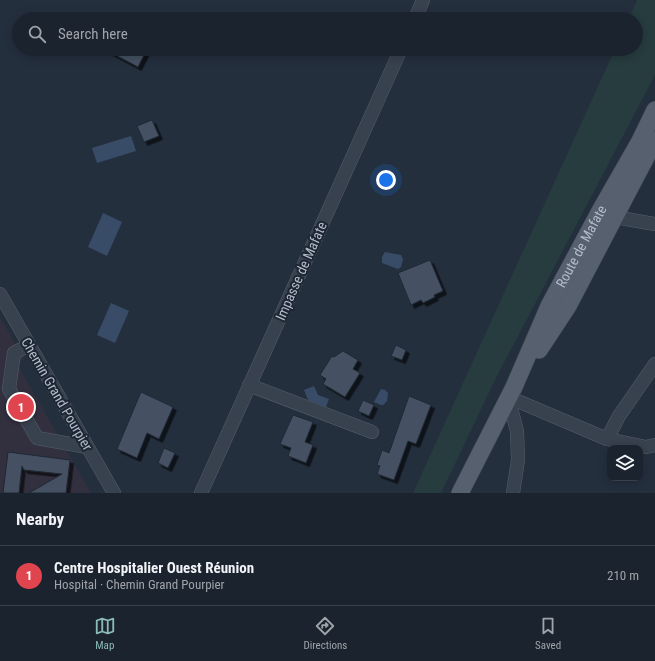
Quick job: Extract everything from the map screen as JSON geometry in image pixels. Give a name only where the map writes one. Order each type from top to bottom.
[{"type":"main road","name":"Route de Mafate","points":[[460,493],[511,392],[568,306],[607,214],[655,110]]},
{"type":"main road","name":"Route de Mafate","points":[[607,214],[655,140]]},
{"type":"street","points":[[418,12],[423,0]]},
{"type":"street","name":"Impasse de Mafate","points":[[201,493],[398,56]]},
{"type":"street","points":[[607,214],[655,224]]},
{"type":"street","name":"Chemin Grand Pourpier","points":[[0,294],[114,493]]},
{"type":"street","points":[[29,345],[14,353],[9,389],[37,438],[88,447]]},
{"type":"street","points":[[607,439],[619,416],[655,364]]},
{"type":"street","points":[[249,385],[372,432]]},
{"type":"street","points":[[511,392],[607,439],[646,447],[655,445]]},
{"type":"street","points":[[511,392],[517,431],[518,460],[512,493]]},
{"type":"shaded area","points":[[0,317],[24,359],[17,364],[91,493],[0,493]]},
{"type":"green space","points":[[637,0],[655,0],[655,75],[496,378],[441,493],[413,493],[612,56],[643,56],[643,12],[632,12]]},
{"type":"water","points":[[131,136],[136,151],[97,163],[92,148]]},
{"type":"water","points":[[103,213],[122,222],[107,256],[88,247]]},
{"type":"water","points":[[385,252],[401,255],[403,259],[401,267],[398,269],[382,263],[382,257]]},
{"type":"water","points":[[111,303],[129,311],[115,343],[97,335]]},
{"type":"water","points":[[314,386],[318,395],[329,399],[326,407],[308,400],[304,390]]},
{"type":"water","points":[[381,389],[388,393],[387,401],[383,405],[374,402]]},
{"type":"building","points":[[117,56],[144,56],[138,67]]},
{"type":"building","points":[[152,120],[159,136],[144,142],[137,126]]},
{"type":"building","points":[[430,260],[443,291],[434,295],[435,297],[423,303],[421,300],[411,305],[398,273]]},
{"type":"building","points":[[396,345],[406,350],[402,360],[391,356]]},
{"type":"building","points":[[343,351],[358,360],[353,369],[360,373],[345,397],[323,384],[326,379],[320,375],[332,356],[334,357]]},
{"type":"building","points":[[141,392],[173,407],[159,439],[147,433],[137,458],[117,449]]},
{"type":"building","points":[[409,396],[431,405],[416,444],[408,441],[394,480],[377,474],[380,466],[377,465],[382,450],[389,453]]},
{"type":"building","points":[[363,400],[374,405],[369,416],[358,411]]},
{"type":"building","points":[[293,415],[313,422],[305,442],[313,445],[306,463],[288,456],[291,448],[280,444]]},
{"type":"building","points":[[164,448],[175,453],[168,468],[158,463]]},
{"type":"building","points":[[8,452],[70,460],[66,493],[29,493],[62,474],[24,470],[22,466],[19,493],[3,493]]},
{"type":"place","name":"Centre Hospitalier Ouest Réunion","points":[[21,407]]}]
